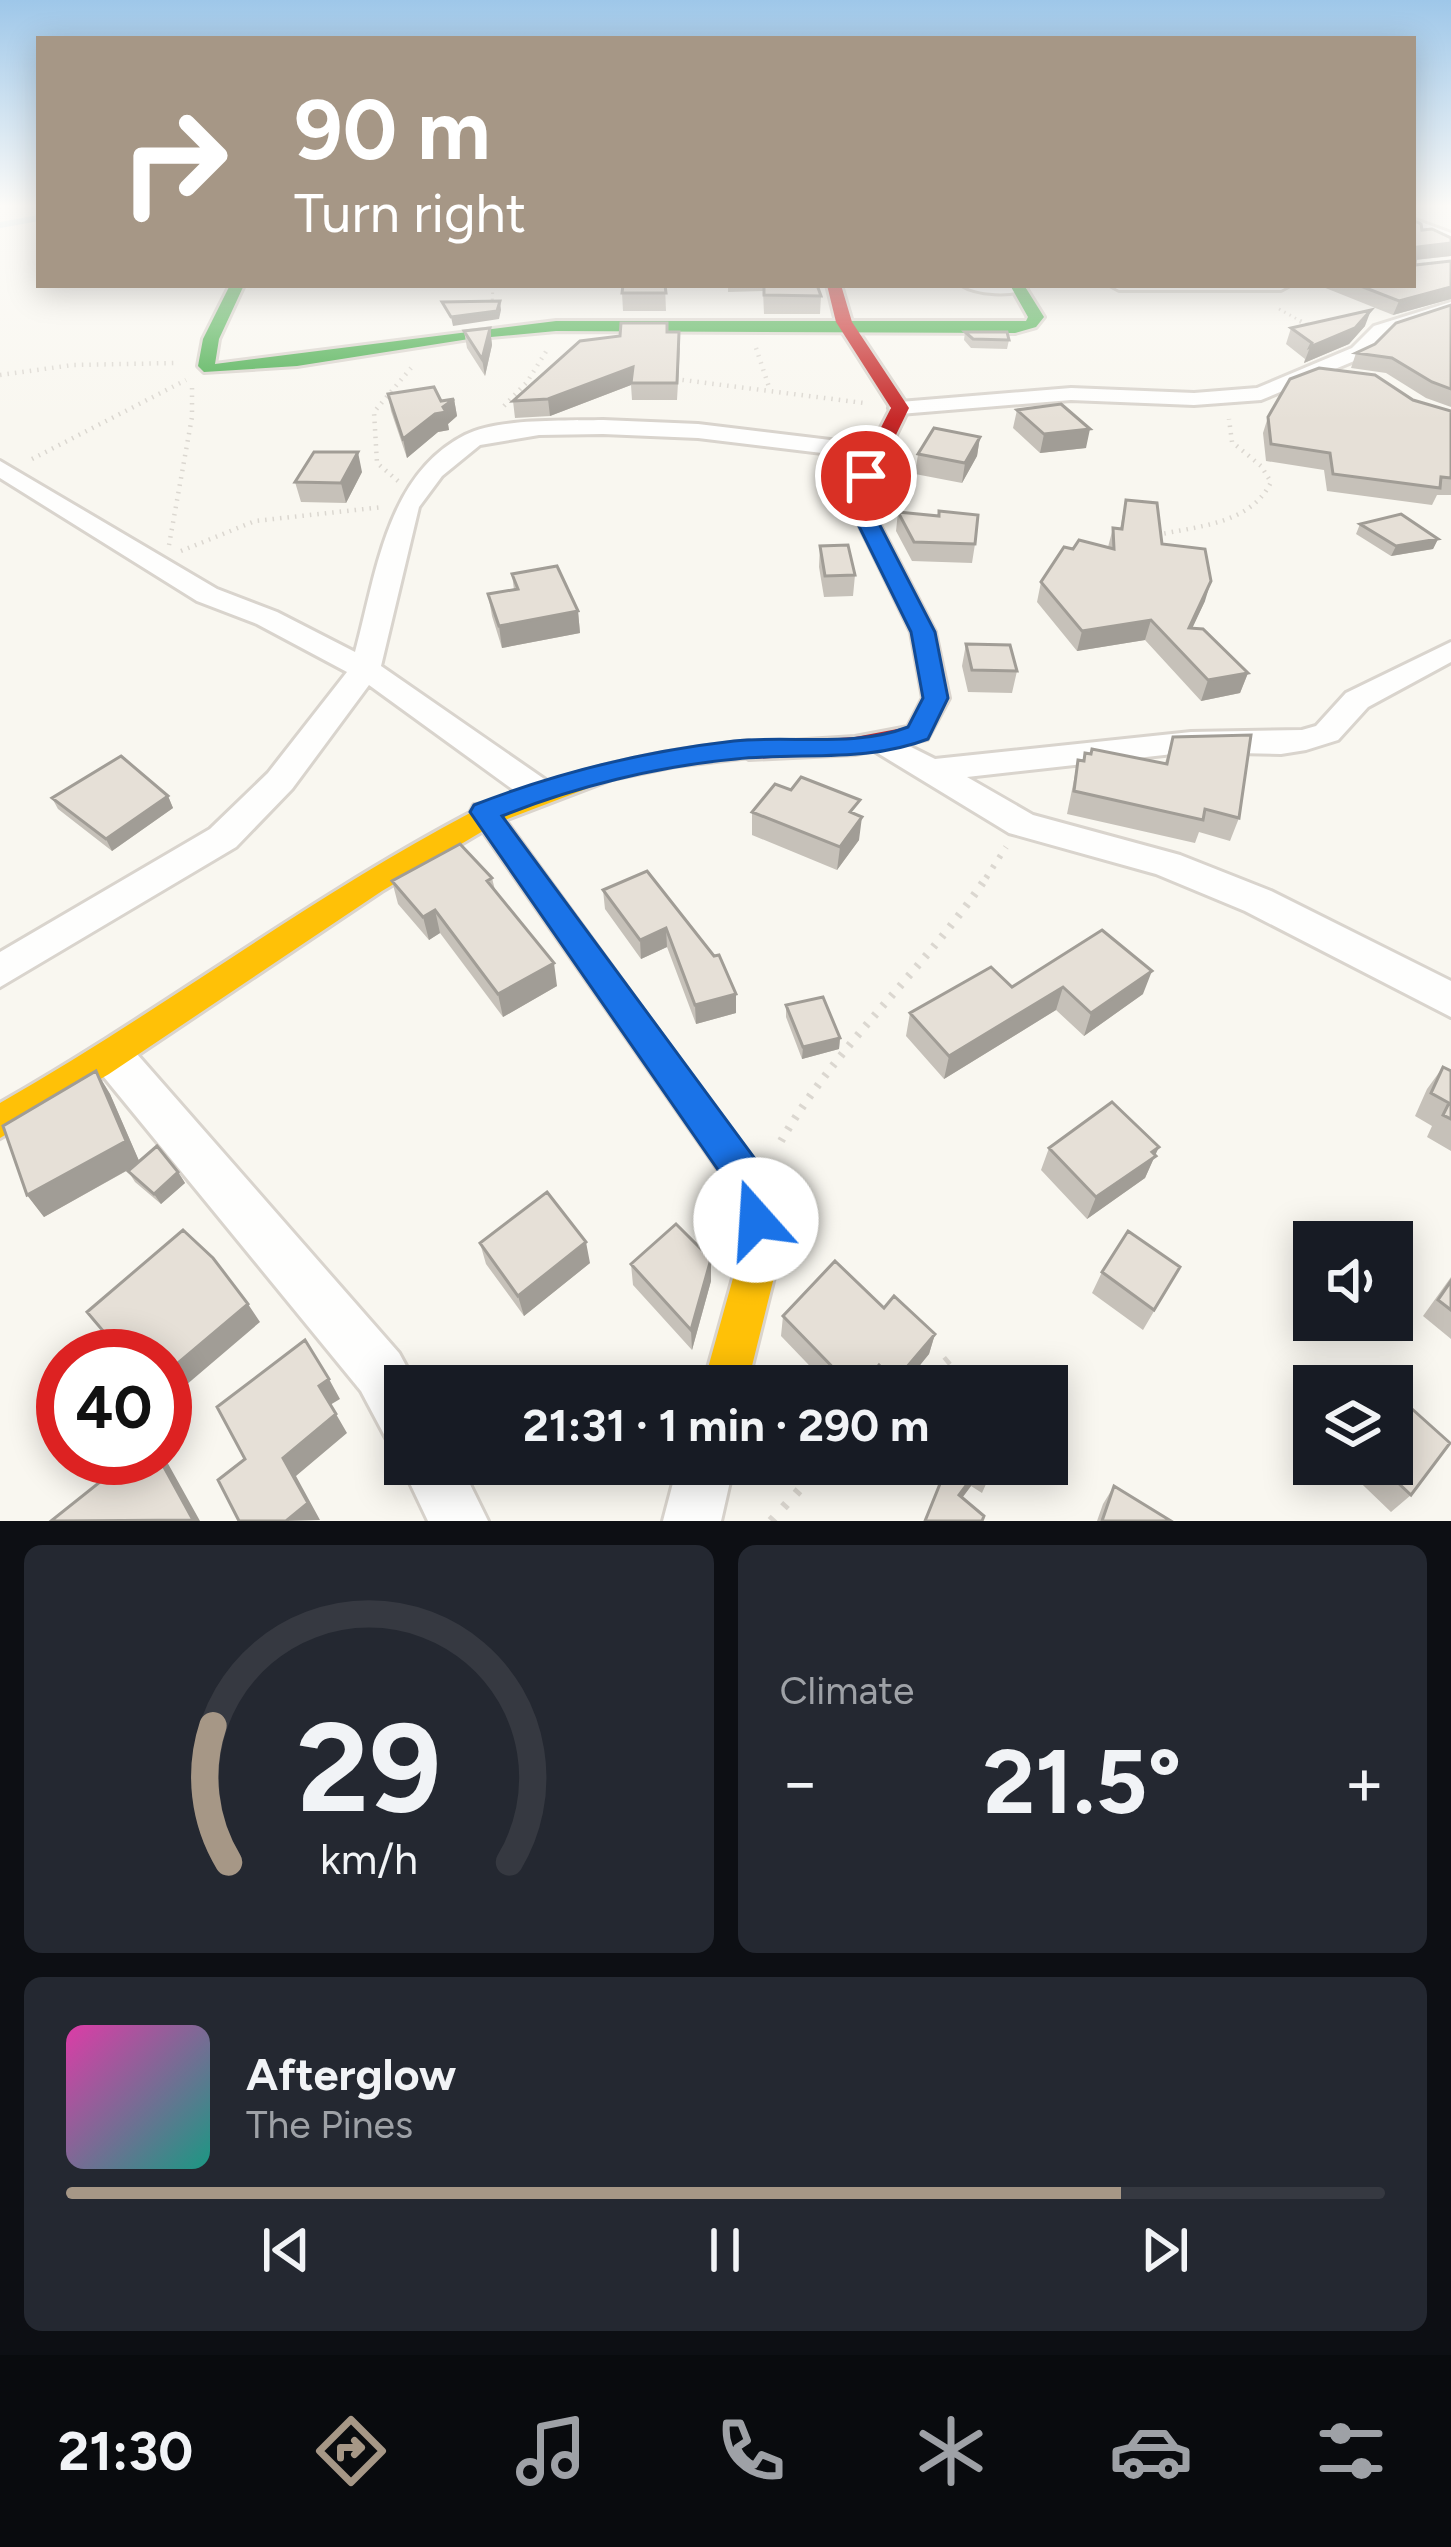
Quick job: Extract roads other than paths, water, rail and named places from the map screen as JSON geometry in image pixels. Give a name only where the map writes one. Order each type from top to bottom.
[{"type":"street","points":[[236,288],[211,339],[206,365],[220,371],[554,326],[993,328],[1031,324],[1036,316],[1018,288]]},
{"type":"street","points":[[0,1122],[114,1058],[391,869],[484,812],[538,791],[735,750],[887,745],[918,733],[935,698],[923,632],[862,510],[866,476],[900,408],[890,383],[847,340],[835,288]]},
{"type":"street","points":[[900,408],[1071,394],[1261,394],[1359,352],[1381,330],[1451,307]]},
{"type":"street","points":[[1310,372],[1360,377]]},
{"type":"street","points":[[0,971],[223,838],[280,781],[364,669],[411,500],[473,439],[539,428],[698,430],[880,453]]},
{"type":"street","points":[[4,471],[193,587],[267,618],[364,669],[472,740],[538,791]]},
{"type":"street","points":[[932,770],[1191,742],[1306,740],[1327,733],[1358,700],[1387,682],[1451,651]]},
{"type":"street","points":[[887,745],[1021,824],[1167,864],[1258,901],[1451,1000]]},
{"type":"street","points":[[484,812],[753,1187],[760,1253],[731,1365]]},
{"type":"street","points":[[114,1058],[384,1380]]},
{"type":"street","points":[[440,1485],[459,1521]]},
{"type":"street","points":[[692,1521],[701,1485]]}]
